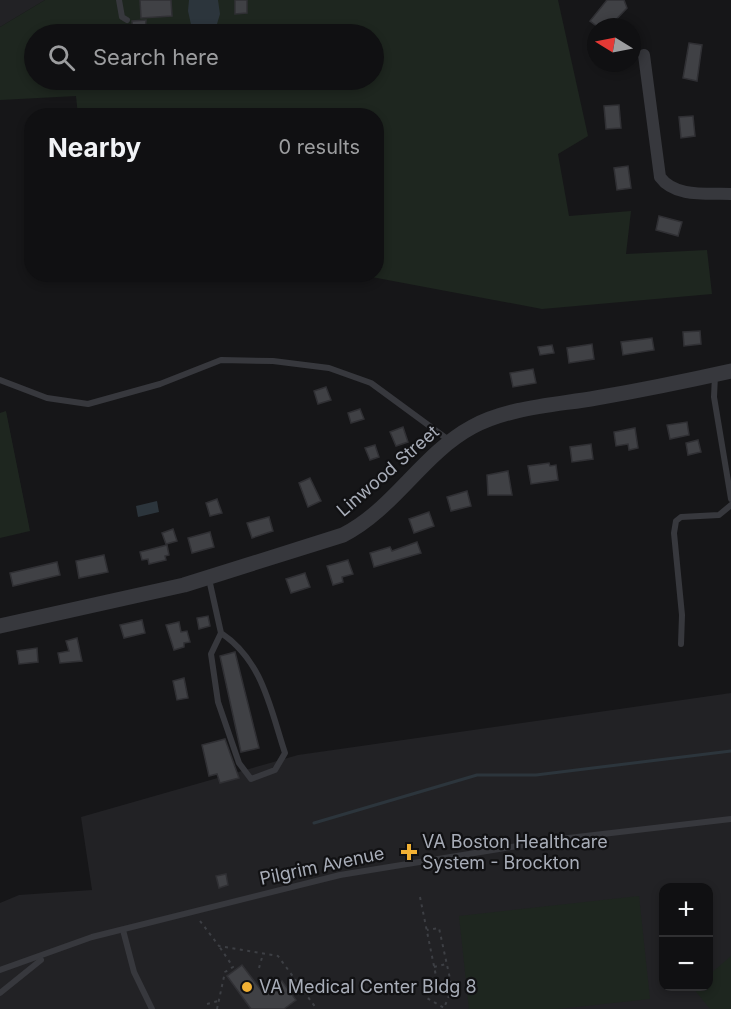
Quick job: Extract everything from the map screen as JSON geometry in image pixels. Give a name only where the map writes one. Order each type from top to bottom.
[{"type":"street","points":[[644,55],[660,177],[668,187],[679,191],[731,194]]},
{"type":"street","name":"Linwood Street","points":[[0,626],[208,578],[303,549],[355,529],[394,496],[451,441],[470,428],[496,417],[690,382],[731,371]]},
{"type":"lane","points":[[119,0],[122,16],[127,20]]},
{"type":"lane","points":[[0,380],[47,398],[88,405],[160,384],[220,360],[273,361],[329,368],[372,383],[451,441]]},
{"type":"lane","points":[[715,375],[714,397],[731,499]]},
{"type":"lane","points":[[681,644],[682,615],[674,533],[676,521],[681,517],[719,515],[731,505]]},
{"type":"lane","points":[[208,578],[221,633],[211,654],[218,702],[239,763],[251,779],[275,770],[285,753],[260,676],[239,645],[221,633]]},
{"type":"lane","name":"Pilgrim Avenue","points":[[0,970],[46,956],[84,940],[340,874],[552,840],[731,819]]},
{"type":"lane","points":[[123,930],[134,972],[152,1009]]},
{"type":"lane","points":[[0,993],[46,956]]},
{"type":"path","points":[[420,897],[435,979],[428,998],[443,1008],[452,988],[447,963],[439,928],[427,930]]},
{"type":"path","points":[[200,921],[233,967],[225,972],[216,1009]]},
{"type":"path","points":[[219,946],[278,956],[316,1008]]},
{"type":"path","points":[[259,968],[263,954]]},
{"type":"path","points":[[434,967],[447,963]]},
{"type":"path","points":[[435,979],[452,988]]},
{"type":"path","points":[[207,1004],[218,1001]]},
{"type":"shaded area","points":[[0,0],[45,0],[0,27]]},
{"type":"shaded area","points":[[45,0],[558,0],[588,136],[558,154],[569,216],[631,211],[626,254],[707,250],[712,294],[542,309],[384,279],[384,108],[77,108],[76,96],[0,100],[0,27]]},
{"type":"shaded area","points":[[189,0],[218,0],[220,14],[217,24],[191,24],[188,11]]},
{"type":"shaded area","points":[[6,411],[30,531],[0,538],[0,413]]},
{"type":"shaded area","points":[[157,501],[159,512],[138,517],[136,506]]},
{"type":"shaded area","name":"VA Boston Healthcare System - Brockton","points":[[731,693],[731,1009],[0,1009],[0,903],[19,895],[92,890],[81,817],[298,755]]},
{"type":"shaded area","points":[[639,896],[650,999],[558,1009],[469,1009],[459,916]]},
{"type":"shaded area","points":[[731,956],[731,1009],[710,1009],[695,991],[713,991],[713,972]]},
{"type":"building","points":[[140,0],[171,0],[172,16],[141,18]]},
{"type":"building","points":[[235,0],[247,0],[247,13],[235,14]]},
{"type":"building","points":[[607,0],[624,0],[627,8],[618,18],[592,18]]},
{"type":"building","points":[[146,20],[146,24],[132,24],[132,21]]},
{"type":"building","points":[[689,43],[702,45],[697,81],[683,78]]},
{"type":"building","points":[[619,105],[621,128],[606,129],[604,106]]},
{"type":"building","points":[[693,116],[695,136],[681,138],[679,117]]},
{"type":"building","points":[[628,166],[631,188],[617,190],[614,168]]},
{"type":"building","points":[[659,216],[682,222],[678,236],[656,230]]},
{"type":"building","points":[[700,331],[701,344],[684,346],[683,332]]},
{"type":"building","points":[[652,338],[654,350],[623,355],[621,342]]},
{"type":"building","points":[[592,344],[594,359],[569,363],[567,348]]},
{"type":"building","points":[[552,345],[554,353],[540,355],[538,347]]},
{"type":"building","points":[[533,369],[536,383],[513,387],[510,373]]},
{"type":"building","points":[[326,387],[331,400],[318,404],[314,391]]},
{"type":"building","points":[[360,409],[364,419],[351,423],[348,413]]},
{"type":"building","points":[[687,422],[689,435],[670,439],[667,425]]},
{"type":"building","points":[[403,427],[408,442],[396,446],[390,432]]},
{"type":"building","points":[[635,428],[638,448],[629,450],[628,444],[616,446],[614,432]]},
{"type":"building","points":[[698,440],[701,452],[688,455],[686,443]]},
{"type":"building","points":[[591,444],[593,459],[572,462],[570,447]]},
{"type":"building","points":[[375,445],[379,457],[370,460],[365,448]]},
{"type":"building","points":[[549,463],[550,466],[556,465],[558,480],[531,484],[528,466]]},
{"type":"building","points":[[508,471],[512,495],[488,495],[487,475]]},
{"type":"building","points":[[310,478],[321,501],[308,507],[299,483]]},
{"type":"building","points":[[467,491],[471,506],[451,511],[447,497]]},
{"type":"building","points":[[217,499],[222,513],[210,516],[206,503]]},
{"type":"building","points":[[429,512],[434,526],[414,533],[409,519]]},
{"type":"building","points":[[269,517],[273,531],[252,538],[247,523]]},
{"type":"building","points":[[173,529],[177,541],[166,544],[162,533]]},
{"type":"building","points":[[210,532],[214,547],[192,553],[188,538]]},
{"type":"building","points":[[417,542],[421,553],[374,567],[370,553],[390,547],[392,551]]},
{"type":"building","points":[[167,545],[169,555],[165,556],[166,560],[149,564],[148,559],[142,560],[140,552]]},
{"type":"building","points":[[104,555],[108,572],[79,578],[76,561]]},
{"type":"building","points":[[348,560],[353,574],[342,577],[343,582],[333,585],[327,566]]},
{"type":"building","points":[[57,562],[60,575],[13,586],[10,573]]},
{"type":"building","points":[[305,573],[310,587],[291,593],[286,579]]},
{"type":"building","points":[[208,616],[210,626],[199,629],[197,618]]},
{"type":"building","points":[[142,620],[145,633],[124,638],[120,625]]},
{"type":"building","points":[[179,622],[181,632],[187,631],[190,642],[174,650],[166,625]]},
{"type":"building","points":[[77,638],[82,661],[60,663],[58,653],[69,651],[66,641]]},
{"type":"building","points":[[37,648],[38,662],[19,664],[17,651]]},
{"type":"building","points":[[235,652],[259,748],[241,752],[220,656]]},
{"type":"building","points":[[184,678],[188,698],[177,700],[173,681]]},
{"type":"building","points":[[225,739],[239,778],[220,783],[217,774],[209,776],[202,745]]},
{"type":"building","points":[[226,874],[228,885],[219,888],[216,876]]},
{"type":"building","name":"VA Medical Center Bldg 8","points":[[242,965],[264,994],[282,981],[296,1000],[284,1009],[251,1009],[227,976]]},
{"type":"waterway","points":[[314,823],[477,775],[536,775],[731,751]]},
{"type":"place","name":"VA Boston Healthcare System - Brockton","points":[[409,852]]},
{"type":"place","name":"VA Medical Center Bldg 8","points":[[247,987]]}]
